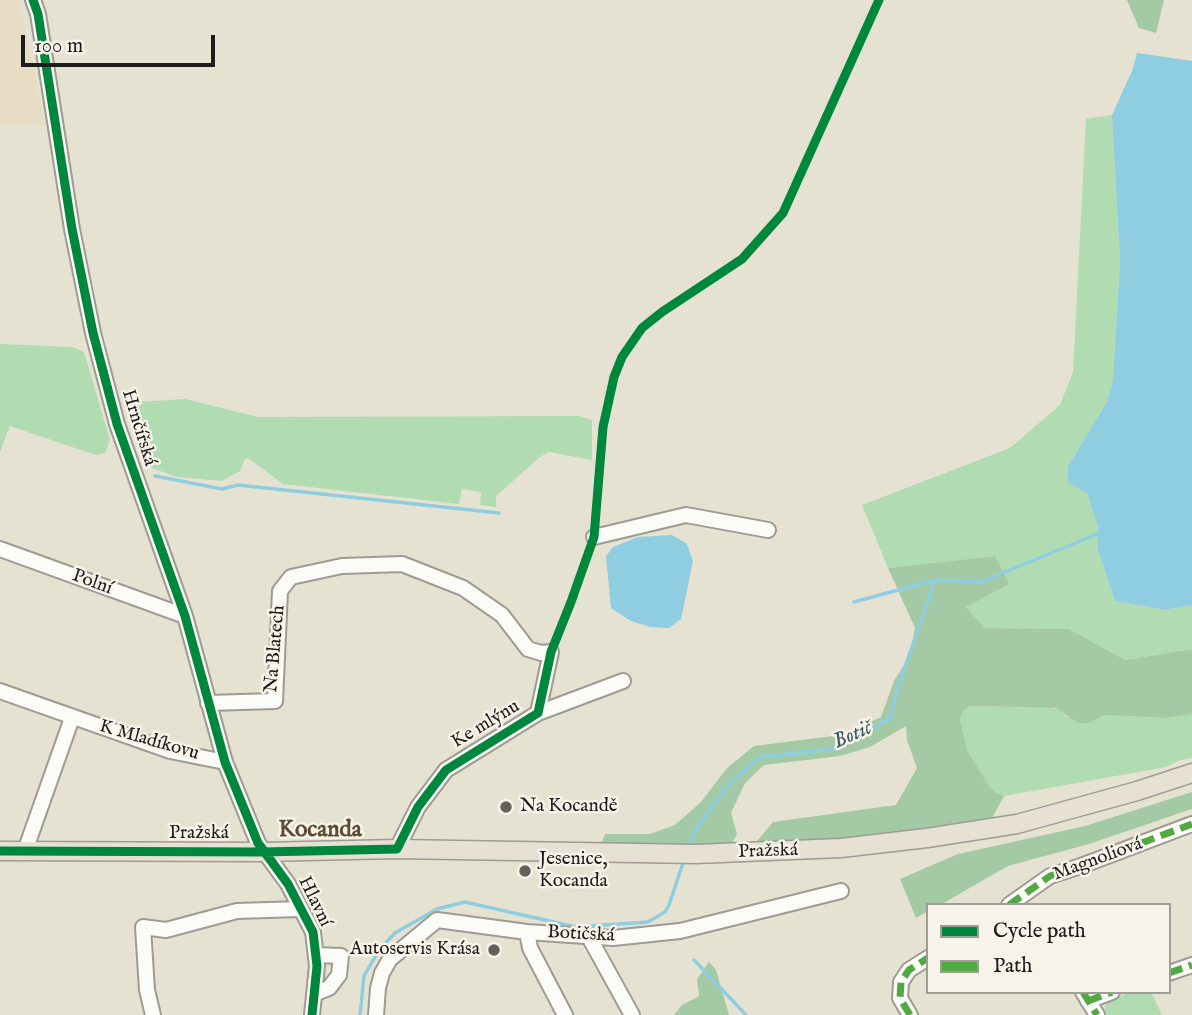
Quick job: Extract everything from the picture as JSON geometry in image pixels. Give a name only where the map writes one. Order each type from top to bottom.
[{"type":"main road","name":"Pražská","points":[[0,851],[263,852],[397,849],[696,853],[841,848],[1017,824],[1192,773]]},
{"type":"street","name":"Hrnčířská","points":[[33,0],[38,14],[72,229],[93,333],[131,468],[185,616],[225,762],[263,852]]},
{"type":"street","points":[[594,537],[686,516],[768,530]]},
{"type":"street","name":"Polní","points":[[0,549],[185,616]]},
{"type":"street","name":"Na Blatech","points":[[208,703],[275,701],[280,591],[290,578],[342,566],[402,564],[463,588],[502,615],[528,649],[541,653],[551,652]]},
{"type":"street","name":"Ke mlýnu","points":[[538,713],[551,652]]},
{"type":"street","name":"Ke mlýnu","points":[[397,849],[418,807],[446,770],[538,713],[623,681]]},
{"type":"street","name":"K Mladíkovu","points":[[0,691],[170,751],[225,762]]},
{"type":"street","name":"K Mladíkovu","points":[[25,851],[72,718]]},
{"type":"street","name":"Magnoliová","points":[[1025,900],[1050,876],[1192,824]]},
{"type":"street","name":"Hlavní","points":[[263,852],[288,884],[313,932],[317,966],[312,1015]]},
{"type":"street","name":"Botičská","points":[[376,1015],[378,988],[390,959],[430,923],[444,919],[527,932],[589,937],[638,936],[680,930],[841,891]]},
{"type":"street","points":[[153,1015],[147,990],[143,927],[166,930],[237,911],[300,909]]},
{"type":"street","points":[[527,932],[530,948],[565,1015]]},
{"type":"street","points":[[589,937],[632,1015]]},
{"type":"street","points":[[314,994],[329,988],[339,975],[341,956],[316,955]]},
{"type":"street","points":[[911,1015],[902,1004],[900,987],[909,970],[926,959]]},
{"type":"street","points":[[1171,972],[1192,965]]},
{"type":"street","points":[[1085,996],[1097,1015]]},
{"type":"shaded area","points":[[0,0],[19,0],[46,127],[0,125]]},
{"type":"green space","points":[[1127,0],[1164,0],[1156,33],[1139,28]]},
{"type":"green space","points":[[1112,115],[1120,262],[1113,379],[1107,402],[1068,466],[1087,493],[1098,527],[1098,550],[1115,601],[1165,610],[1192,605],[1192,649],[1125,660],[1069,629],[985,628],[966,607],[995,556],[888,568],[862,505],[1010,448],[1060,405],[1073,372],[1086,119]]},
{"type":"green space","points":[[0,344],[73,347],[84,352],[110,440],[105,453],[96,455],[10,426],[0,452]]},
{"type":"green space","points":[[185,399],[258,417],[580,416],[592,420],[592,460],[549,452],[496,496],[496,507],[480,505],[481,492],[462,489],[459,504],[283,484],[248,458],[240,471],[222,481],[177,477],[152,468],[148,462],[132,407],[137,402]]},
{"type":"green space","points":[[995,556],[1009,584],[966,607],[985,628],[1069,629],[1125,660],[1192,649],[1192,714],[1165,718],[1104,715],[1089,723],[1078,723],[1055,708],[970,706],[960,719],[967,750],[988,784],[996,793],[1004,796],[990,822],[890,838],[753,846],[773,822],[896,805],[917,768],[907,740],[906,726],[870,747],[840,756],[764,765],[745,783],[731,813],[737,834],[730,847],[601,844],[605,834],[650,834],[675,825],[701,802],[727,768],[754,746],[841,735],[881,717],[894,681],[910,655],[915,628],[888,568]]},
{"type":"green space","points":[[970,706],[1051,708],[1059,710],[1066,717],[1104,715],[1164,718],[1192,714],[1192,758],[1166,767],[1004,796],[996,793],[988,784],[967,750],[960,719]]},
{"type":"green space","points":[[1192,792],[1192,809],[1089,844],[1008,866],[943,903],[926,903],[926,912],[916,918],[900,879],[958,854],[1085,826]]},
{"type":"green space","points":[[709,962],[716,970],[729,1015],[674,1015],[682,1005],[699,996],[697,979]]},
{"type":"green space","points":[[1126,994],[1152,994],[1162,1015],[1104,1015],[1105,1006],[1112,999]]},
{"type":"water","points":[[1137,53],[1192,61],[1192,605],[1165,610],[1115,601],[1098,550],[1098,527],[1087,493],[1068,482],[1068,466],[1107,402],[1113,379],[1120,262],[1112,115]]},
{"type":"water","points":[[672,535],[687,544],[693,561],[681,619],[669,628],[650,627],[631,621],[611,608],[606,556],[613,547],[638,537]]},
{"type":"waterway","points":[[155,476],[222,489],[238,485],[499,513]]},
{"type":"waterway","name":"Botič","points":[[688,849],[695,830],[729,784],[760,757],[834,749],[891,718],[896,693],[935,580],[981,582],[1102,532]]},
{"type":"waterway","points":[[854,602],[935,580]]},
{"type":"waterway","name":"Botič","points":[[360,1015],[364,976],[379,950],[395,933],[437,909],[465,902],[576,927],[648,922],[665,912],[684,860]]},
{"type":"waterway","points":[[694,960],[746,1015]]},
{"type":"marked path","points":[[1012,903],[1050,876],[1192,824]]},
{"type":"marked path","points":[[910,1015],[900,998],[901,982],[909,970],[926,959]]},
{"type":"marked path","points":[[1171,972],[1192,965]]},
{"type":"marked path","points":[[1084,994],[1097,1015]]},
{"type":"marked path","points":[[1088,1001],[1107,994]]},
{"type":"cycle path","points":[[33,0],[38,14],[72,229],[93,333],[117,424],[185,616],[225,762],[258,843],[288,884],[313,932],[317,966],[312,1015]]},
{"type":"cycle path","points":[[0,851],[263,852],[397,849],[418,807],[446,770],[538,713],[551,652],[594,537],[603,427],[614,377],[622,357],[642,328],[742,259],[783,213],[879,0]]},
{"type":"place","name":"Na Kocandě","points":[[506,807]]},
{"type":"place","name":"Jesenice, Kocanda","points":[[525,871]]},
{"type":"place","name":"Autoservis Krása","points":[[494,950]]},
{"type":"district","name":"Kocanda","points":[[320,831]]}]
